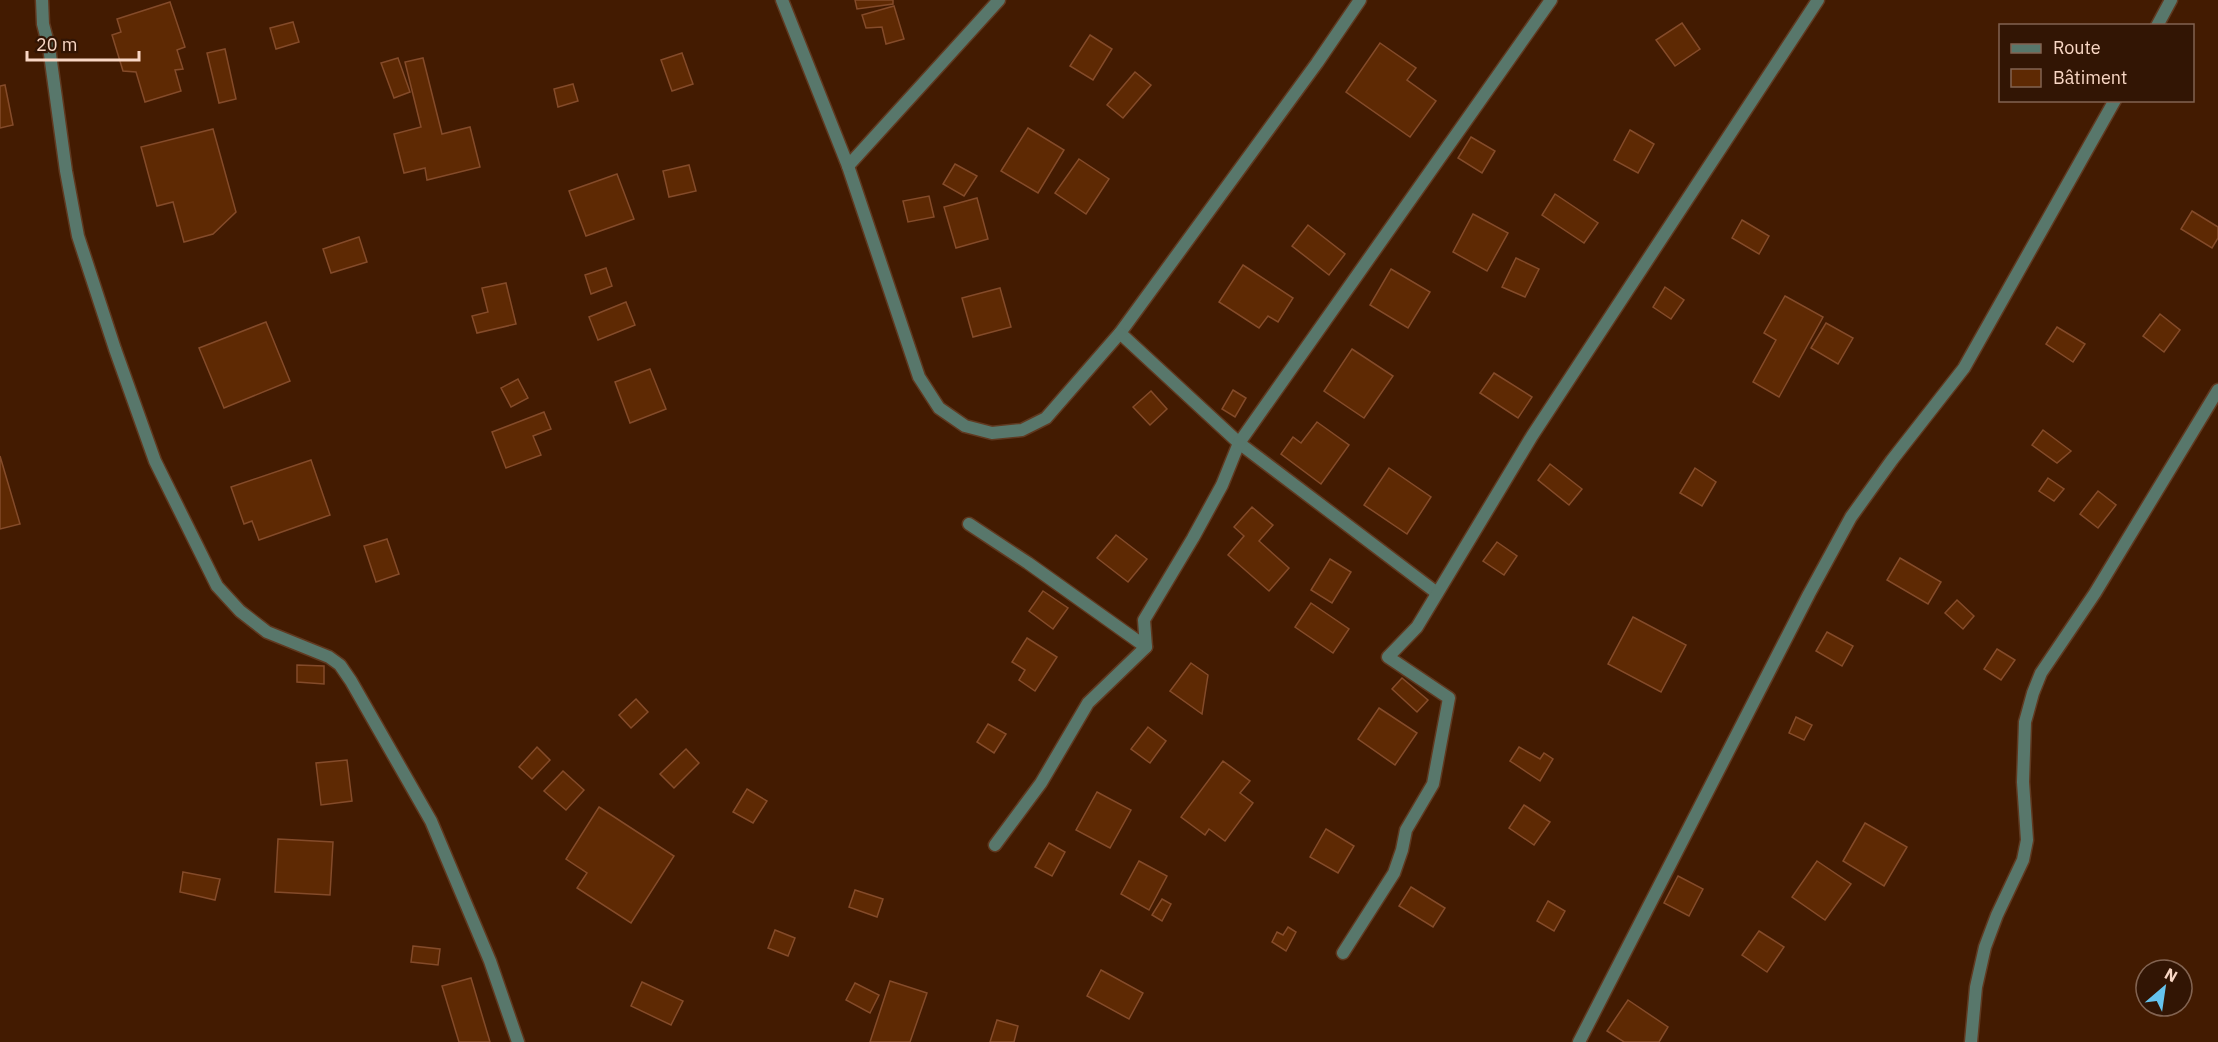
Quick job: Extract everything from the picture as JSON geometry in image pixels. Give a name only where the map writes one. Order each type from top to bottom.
[{"type":"street","points":[[42,0],[43,24],[49,46],[66,171],[78,236],[155,461],[217,586],[232,603],[267,632],[329,657],[340,665],[351,681],[431,821],[490,961],[518,1042]]},
{"type":"street","points":[[782,0],[848,166],[919,377],[939,408],[965,426],[992,434],[1022,430],[1046,418],[1120,333],[1317,63],[1360,0]]},
{"type":"street","points":[[848,166],[999,0]]},
{"type":"street","points":[[1146,647],[1144,620],[1222,484],[1239,443],[1551,0]]},
{"type":"street","points":[[1342,953],[1394,873],[1406,831],[1433,784],[1449,698],[1388,657],[1417,627],[1532,436],[1818,0]]},
{"type":"street","points":[[2158,24],[2170,0]]},
{"type":"street","points":[[1579,1042],[1809,594],[1851,518],[1892,460],[1964,368],[2114,102]]},
{"type":"street","points":[[1120,333],[1239,443],[1437,593]]},
{"type":"street","points":[[1971,1042],[1976,987],[1985,947],[1997,915],[2023,860],[2027,840],[2023,782],[2025,722],[2032,693],[2041,673],[2095,593],[2218,390]]},
{"type":"street","points":[[969,524],[1146,647]]},
{"type":"street","points":[[995,845],[1041,783],[1088,703],[1146,647]]},
{"type":"building","points":[[855,0],[893,0],[893,4],[857,9]]},
{"type":"building","points":[[170,2],[185,47],[177,50],[183,69],[175,70],[181,91],[145,102],[136,72],[123,71],[112,35],[121,32],[117,19]]},
{"type":"building","points":[[894,6],[904,39],[886,44],[882,27],[866,28],[862,15]]},
{"type":"building","points":[[293,22],[299,42],[276,49],[270,28]]},
{"type":"building","points":[[1682,23],[1700,49],[1675,66],[1656,40]]},
{"type":"building","points":[[1090,35],[1112,49],[1093,80],[1070,66]]},
{"type":"building","points":[[1380,43],[1416,68],[1407,80],[1436,101],[1410,137],[1346,92]]},
{"type":"building","points":[[225,49],[236,99],[219,103],[207,53]]},
{"type":"building","points":[[682,53],[693,84],[672,91],[661,60]]},
{"type":"building","points":[[398,58],[410,92],[394,98],[381,63]]},
{"type":"building","points":[[423,58],[442,134],[470,127],[480,167],[427,180],[425,168],[404,173],[394,134],[421,127],[405,62]]},
{"type":"building","points":[[1135,72],[1151,85],[1123,118],[1107,105]]},
{"type":"building","points":[[573,84],[578,101],[558,107],[554,89]]},
{"type":"building","points":[[5,85],[13,125],[0,128],[0,86]]},
{"type":"building","points":[[1028,128],[1064,150],[1038,193],[1001,171]]},
{"type":"building","points":[[213,129],[236,212],[213,234],[184,242],[173,202],[157,206],[141,147]]},
{"type":"building","points":[[1630,130],[1654,144],[1638,173],[1614,160]]},
{"type":"building","points":[[1471,137],[1495,151],[1482,173],[1458,158]]},
{"type":"building","points":[[1079,159],[1109,179],[1086,214],[1055,193]]},
{"type":"building","points":[[955,164],[977,176],[964,196],[943,184]]},
{"type":"building","points":[[689,165],[696,191],[669,197],[663,171]]},
{"type":"building","points":[[617,174],[634,219],[586,236],[569,191]]},
{"type":"building","points":[[1555,194],[1598,223],[1584,243],[1542,215]]},
{"type":"building","points":[[929,196],[934,217],[908,222],[903,201]]},
{"type":"building","points":[[977,198],[988,239],[956,248],[944,207]]},
{"type":"building","points":[[2192,211],[2218,227],[2218,238],[2212,248],[2181,229]]},
{"type":"building","points":[[1473,214],[1508,233],[1487,271],[1453,252]]},
{"type":"building","points":[[1742,220],[1769,236],[1759,254],[1732,238]]},
{"type":"building","points":[[1308,225],[1345,254],[1329,275],[1292,246]]},
{"type":"building","points":[[359,237],[367,262],[331,273],[323,249]]},
{"type":"building","points":[[1516,258],[1539,269],[1525,297],[1502,287]]},
{"type":"building","points":[[1243,265],[1293,298],[1278,322],[1268,316],[1259,328],[1219,302]]},
{"type":"building","points":[[606,268],[612,286],[591,294],[585,275]]},
{"type":"building","points":[[1391,269],[1430,292],[1408,328],[1370,305]]},
{"type":"building","points":[[506,283],[516,324],[477,333],[472,316],[488,312],[482,288]]},
{"type":"building","points":[[1665,287],[1684,300],[1671,319],[1653,307]]},
{"type":"building","points":[[1000,288],[1011,327],[973,337],[962,298]]},
{"type":"building","points":[[1785,296],[1823,317],[1779,397],[1753,382],[1776,340],[1764,333]]},
{"type":"building","points":[[626,302],[635,325],[598,340],[589,317]]},
{"type":"building","points":[[2160,314],[2180,330],[2164,352],[2143,336]]},
{"type":"building","points":[[266,322],[290,381],[224,408],[199,348]]},
{"type":"building","points":[[1826,323],[1853,338],[1838,364],[1811,348]]},
{"type":"building","points":[[2057,327],[2085,344],[2073,362],[2046,344]]},
{"type":"building","points":[[1352,349],[1393,376],[1364,418],[1324,391]]},
{"type":"building","points":[[650,369],[666,409],[630,423],[615,382]]},
{"type":"building","points":[[1494,373],[1532,397],[1518,418],[1480,393]]},
{"type":"building","points":[[518,379],[528,398],[511,407],[501,388]]},
{"type":"building","points":[[1233,390],[1246,398],[1235,417],[1222,409]]},
{"type":"building","points":[[1151,391],[1167,409],[1150,425],[1133,407]]},
{"type":"building","points":[[544,412],[551,429],[533,436],[541,455],[506,468],[492,432]]},
{"type":"building","points":[[1317,422],[1349,445],[1321,484],[1281,454],[1293,437],[1301,443]]},
{"type":"building","points":[[2043,430],[2071,451],[2057,463],[2032,445]]},
{"type":"building","points":[[0,456],[20,524],[0,529]]},
{"type":"building","points":[[311,460],[330,515],[259,540],[252,521],[244,524],[231,487]]},
{"type":"building","points":[[1550,464],[1582,489],[1569,505],[1538,480]]},
{"type":"building","points":[[1389,468],[1431,497],[1407,534],[1364,505]]},
{"type":"building","points":[[1695,468],[1716,482],[1702,506],[1680,493]]},
{"type":"building","points":[[2048,478],[2064,489],[2054,501],[2039,491]]},
{"type":"building","points":[[2098,491],[2116,505],[2098,528],[2080,514]]},
{"type":"building","points":[[1252,507],[1273,525],[1259,541],[1289,568],[1269,591],[1228,555],[1244,536],[1234,527]]},
{"type":"building","points":[[1116,535],[1147,559],[1128,582],[1097,558]]},
{"type":"building","points":[[387,539],[399,574],[376,582],[364,546]]},
{"type":"building","points":[[1497,542],[1517,556],[1504,575],[1483,561]]},
{"type":"building","points":[[1900,558],[1941,582],[1928,604],[1887,580]]},
{"type":"building","points":[[1330,559],[1351,572],[1332,603],[1311,590]]},
{"type":"building","points":[[1043,591],[1068,608],[1053,629],[1029,611]]},
{"type":"building","points":[[1957,600],[1974,616],[1963,629],[1945,613]]},
{"type":"building","points":[[1311,603],[1349,629],[1333,653],[1295,627]]},
{"type":"building","points":[[1633,617],[1686,645],[1661,692],[1608,664]]},
{"type":"building","points":[[1827,632],[1853,646],[1842,666],[1816,651]]},
{"type":"building","points":[[1027,638],[1057,657],[1035,691],[1019,680],[1025,670],[1012,662]]},
{"type":"building","points":[[1997,649],[2015,660],[2001,680],[1984,669]]},
{"type":"building","points":[[1191,663],[1208,675],[1202,714],[1170,691]]},
{"type":"building","points":[[297,665],[324,666],[324,684],[297,682]]},
{"type":"building","points":[[1402,678],[1428,700],[1417,712],[1392,689]]},
{"type":"building","points":[[636,699],[648,712],[631,728],[619,715]]},
{"type":"building","points":[[1379,708],[1417,733],[1395,765],[1358,739]]},
{"type":"building","points":[[1796,717],[1812,725],[1804,740],[1789,733]]},
{"type":"building","points":[[988,724],[1006,734],[994,753],[977,742]]},
{"type":"building","points":[[1148,727],[1166,741],[1150,763],[1131,749]]},
{"type":"building","points":[[537,747],[550,760],[532,779],[519,767]]},
{"type":"building","points":[[1519,747],[1540,759],[1544,753],[1553,759],[1540,781],[1510,761]]},
{"type":"building","points":[[686,749],[699,763],[674,788],[660,774]]},
{"type":"building","points":[[347,760],[352,801],[321,805],[316,763]]},
{"type":"building","points":[[1223,761],[1250,781],[1240,793],[1253,803],[1225,841],[1209,829],[1205,835],[1181,817]]},
{"type":"building","points":[[563,771],[584,790],[566,810],[544,791]]},
{"type":"building","points":[[747,789],[767,801],[753,823],[733,812]]},
{"type":"building","points":[[1097,792],[1131,810],[1110,848],[1076,830]]},
{"type":"building","points":[[1524,805],[1550,822],[1534,845],[1509,828]]},
{"type":"building","points":[[599,807],[674,856],[631,923],[577,888],[587,873],[566,859]]},
{"type":"building","points":[[1865,823],[1907,847],[1884,886],[1843,861]]},
{"type":"building","points":[[1326,829],[1354,846],[1338,873],[1310,857]]},
{"type":"building","points":[[278,839],[333,842],[330,895],[275,892]]},
{"type":"building","points":[[1049,843],[1065,852],[1052,876],[1035,867]]},
{"type":"building","points":[[1139,861],[1167,876],[1149,910],[1121,894]]},
{"type":"building","points":[[1817,861],[1851,884],[1825,920],[1792,897]]},
{"type":"building","points":[[183,872],[220,879],[215,900],[180,892]]},
{"type":"building","points":[[1678,876],[1703,889],[1689,916],[1664,903]]},
{"type":"building","points":[[1411,887],[1445,908],[1433,927],[1399,906]]},
{"type":"building","points":[[855,890],[883,899],[877,917],[849,907]]},
{"type":"building","points":[[1162,899],[1171,904],[1162,921],[1152,915]]},
{"type":"building","points":[[1548,901],[1565,911],[1554,931],[1537,921]]},
{"type":"building","points":[[1288,927],[1296,932],[1286,951],[1272,942],[1277,932],[1283,935]]},
{"type":"building","points":[[775,930],[795,938],[788,956],[768,948]]},
{"type":"building","points":[[1759,931],[1784,947],[1767,972],[1742,955]]},
{"type":"building","points":[[413,946],[440,949],[438,965],[411,962]]},
{"type":"building","points":[[1101,970],[1143,993],[1129,1019],[1087,996]]},
{"type":"building","points":[[471,978],[490,1042],[459,1042],[442,986]]},
{"type":"building","points":[[890,981],[927,993],[910,1042],[870,1042]]},
{"type":"building","points":[[642,982],[683,1001],[671,1025],[631,1006]]},
{"type":"building","points":[[855,983],[879,995],[870,1013],[846,1000]]},
{"type":"building","points":[[1628,1000],[1668,1027],[1659,1042],[1624,1042],[1607,1031]]},
{"type":"building","points":[[997,1020],[1018,1026],[1014,1042],[990,1042]]}]
